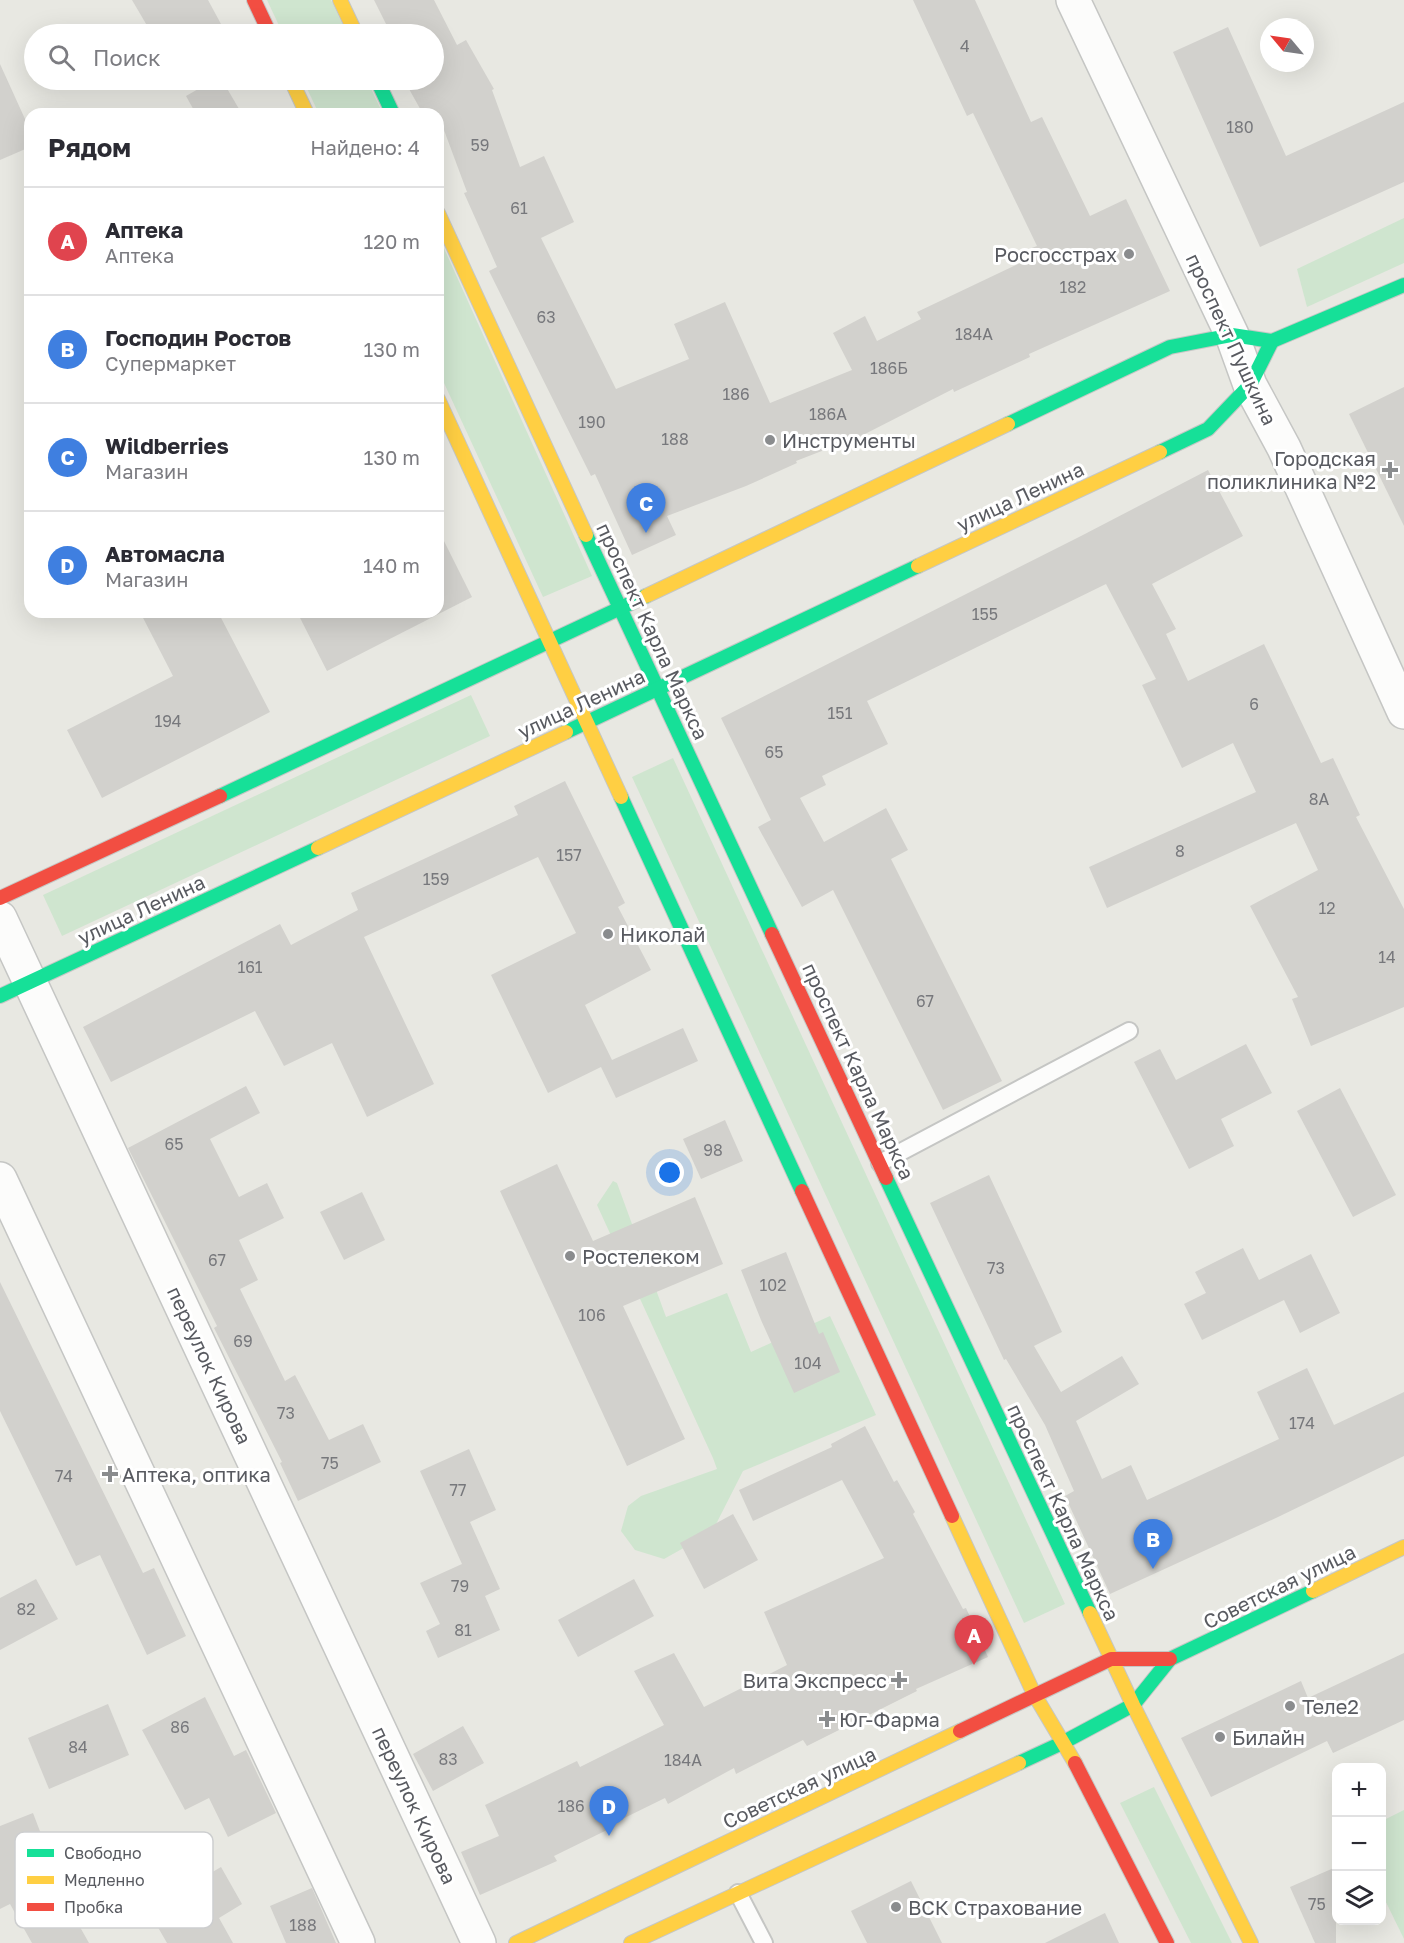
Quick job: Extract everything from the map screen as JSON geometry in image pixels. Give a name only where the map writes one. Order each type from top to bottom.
[{"type":"main road","points":[[254,0],[265,24]]},
{"type":"main road","points":[[340,0],[351,24]]},
{"type":"main road","points":[[296,90],[304,108]]},
{"type":"main road","points":[[382,90],[390,108]]},
{"type":"main road","name":"проспект Карла Маркса","points":[[444,226],[657,689],[1133,1706],[1251,1943]]},
{"type":"main road","points":[[0,898],[550,642],[1170,347],[1232,335],[1272,341],[1404,285]]},
{"type":"main road","name":"улица Ленина","points":[[0,996],[1208,429],[1250,385],[1272,341]]},
{"type":"main road","points":[[444,412],[1035,1694],[1081,1774],[1167,1943]]},
{"type":"main road","name":"Советская улица","points":[[516,1943],[1111,1659],[1170,1659],[1404,1547]]},
{"type":"main road","name":"Советская улица","points":[[631,1943],[1062,1743],[1133,1706],[1170,1659]]},
{"type":"street","name":"проспект Пушкина","points":[[1073,0],[1232,335],[1250,385],[1284,448],[1404,712]]},
{"type":"street","name":"переулок Кирова","points":[[0,918],[32,982],[479,1943]]},
{"type":"street","points":[[0,1179],[357,1943]]},
{"type":"lane","points":[[880,1163],[1129,1031]]},
{"type":"lane","points":[[738,1893],[764,1943]]},
{"type":"green space","points":[[267,0],[331,0],[342,24],[278,24]]},
{"type":"green space","points":[[308,90],[372,90],[380,108],[316,108]]},
{"type":"green space","points":[[1404,218],[1404,263],[1307,307],[1297,269]]},
{"type":"green space","points":[[444,248],[592,576],[543,597],[444,383]]},
{"type":"green space","points":[[471,695],[490,736],[62,936],[43,895]]},
{"type":"green space","points":[[673,758],[1065,1604],[1024,1623],[632,777]]},
{"type":"green space","points":[[613,1181],[617,1183],[666,1317],[727,1293],[751,1352],[830,1316],[876,1415],[743,1471],[712,1532],[664,1559],[635,1550],[621,1531],[628,1506],[641,1496],[717,1469],[597,1205]]},
{"type":"green space","points":[[1154,1787],[1232,1943],[1191,1943],[1120,1803]]},
{"type":"green space","points":[[1404,1810],[1404,1939],[1386,1902],[1386,1819]]},
{"type":"building","points":[[132,0],[208,0],[221,24],[146,24]]},
{"type":"building","points":[[374,0],[434,0],[457,45],[466,40],[494,89],[492,90],[520,167],[544,156],[574,222],[541,238],[616,389],[689,359],[674,324],[725,302],[770,403],[852,370],[833,333],[865,316],[877,341],[921,319],[917,312],[1033,257],[1029,249],[1037,246],[973,113],[967,116],[913,0],[975,0],[1031,122],[1042,117],[1090,216],[1126,199],[1170,291],[1029,354],[1030,357],[954,392],[953,389],[863,435],[796,461],[797,463],[746,486],[667,516],[676,535],[632,555],[595,474],[591,476],[489,271],[497,267],[464,193],[467,192],[444,130],[444,108],[420,108],[410,90],[444,90],[444,24],[386,24]]},
{"type":"building","points":[[1228,27],[1286,156],[1404,102],[1404,182],[1260,247],[1173,52]]},
{"type":"building","points":[[0,64],[24,117],[24,150],[0,160]]},
{"type":"building","points":[[196,90],[228,90],[238,108],[193,108],[186,96]]},
{"type":"building","name":"Городская поликлиника №2","points":[[1404,387],[1404,526],[1349,414]]},
{"type":"building","points":[[1208,470],[1243,536],[1152,584],[1176,629],[1166,634],[1188,681],[1264,644],[1321,763],[1333,758],[1360,815],[1356,817],[1404,909],[1404,1007],[1311,1046],[1292,999],[1298,997],[1250,906],[1318,870],[1296,823],[1107,908],[1089,867],[1256,792],[1233,743],[1182,768],[1142,685],[1156,679],[1106,584],[867,701],[888,744],[822,776],[826,785],[800,798],[824,842],[886,808],[908,850],[891,859],[1002,1081],[943,1110],[833,890],[802,907],[758,827],[771,820],[721,718]]},
{"type":"building","points":[[444,541],[472,597],[444,611]]},
{"type":"building","points":[[143,618],[221,618],[270,712],[102,798],[67,730],[173,676]]},
{"type":"building","points":[[300,618],[431,618],[327,671]]},
{"type":"building","points":[[565,781],[625,903],[618,907],[651,970],[585,1005],[612,1060],[683,1028],[698,1061],[616,1098],[601,1067],[548,1093],[491,975],[576,933],[538,857],[364,937],[434,1084],[367,1117],[332,1043],[284,1066],[255,1011],[111,1082],[83,1027],[280,924],[291,945],[358,910],[351,893],[518,815],[514,806]]},
{"type":"building","points":[[1246,1044],[1272,1093],[1221,1119],[1234,1146],[1189,1169],[1134,1062],[1160,1049],[1176,1080]]},
{"type":"building","points":[[246,1086],[260,1113],[210,1139],[239,1197],[267,1183],[284,1218],[239,1240],[258,1280],[240,1289],[285,1381],[295,1375],[329,1440],[363,1424],[381,1462],[298,1501],[280,1463],[282,1462],[214,1328],[217,1326],[128,1148]]},
{"type":"building","points":[[1340,1088],[1396,1195],[1353,1217],[1297,1111]]},
{"type":"building","points":[[725,1120],[743,1161],[701,1179],[683,1139]]},
{"type":"building","points":[[557,1164],[593,1241],[695,1197],[723,1264],[623,1306],[685,1439],[627,1466],[500,1191]]},
{"type":"building","points":[[989,1175],[1062,1332],[1034,1346],[1061,1392],[1122,1356],[1139,1384],[1076,1421],[1102,1479],[1131,1465],[1147,1500],[1279,1439],[1257,1392],[1307,1368],[1334,1425],[1404,1392],[1404,1456],[1110,1594],[1065,1496],[1074,1491],[1045,1425],[1006,1359],[1004,1360],[930,1203]]},
{"type":"building","points":[[362,1192],[385,1240],[344,1260],[320,1212]]},
{"type":"building","points":[[1243,1248],[1259,1280],[1311,1254],[1340,1313],[1300,1333],[1284,1300],[1202,1340],[1184,1304],[1206,1293],[1195,1272]]},
{"type":"building","points":[[786,1252],[819,1334],[823,1332],[840,1372],[794,1393],[741,1270]]},
{"type":"building","points":[[0,1282],[143,1573],[154,1568],[186,1636],[147,1655],[100,1555],[76,1566],[0,1411]]},
{"type":"building","points":[[865,1426],[894,1482],[897,1480],[915,1512],[913,1514],[963,1609],[966,1608],[988,1657],[916,1689],[917,1691],[807,1746],[803,1740],[736,1774],[734,1768],[668,1804],[665,1798],[554,1856],[557,1861],[480,1895],[461,1852],[499,1836],[485,1805],[577,1761],[580,1767],[664,1725],[634,1671],[674,1653],[704,1707],[787,1665],[764,1612],[884,1558],[842,1480],[753,1521],[739,1490],[832,1447],[831,1444]]},
{"type":"building","points":[[469,1449],[496,1510],[470,1522],[500,1589],[485,1596],[500,1630],[438,1658],[426,1631],[440,1624],[420,1583],[462,1564],[420,1471]]},
{"type":"building","points":[[733,1514],[758,1560],[704,1589],[680,1543]]},
{"type":"building","points":[[36,1579],[58,1619],[0,1650],[0,1598]]},
{"type":"building","points":[[634,1579],[654,1616],[578,1657],[558,1620]]},
{"type":"building","points":[[1404,1653],[1404,1720],[1333,1753],[1327,1741],[1211,1797],[1181,1738],[1301,1681],[1308,1698]]},
{"type":"building","points":[[205,1697],[234,1756],[246,1750],[276,1813],[228,1837],[209,1798],[185,1810],[142,1730]]},
{"type":"building","points":[[108,1704],[129,1755],[49,1789],[28,1738]]},
{"type":"building","points":[[463,1726],[484,1763],[433,1791],[413,1754]]},
{"type":"building","points":[[33,1813],[40,1832],[15,1832],[15,1913],[10,1904],[0,1909],[0,1826]]},
{"type":"building","points":[[221,1867],[242,1904],[219,1918],[233,1943],[167,1943],[158,1928],[213,1928],[213,1872]]},
{"type":"building","points":[[1332,1869],[1332,1925],[1336,1925],[1336,1943],[1315,1943],[1290,1887]]},
{"type":"building","points":[[911,1881],[942,1943],[867,1943],[851,1911]]},
{"type":"building","points":[[312,1888],[336,1943],[286,1943],[270,1906]]},
{"type":"building","points":[[1105,1913],[1119,1943],[1045,1943]]},
{"type":"building","points":[[24,1928],[81,1928],[89,1943],[32,1943]]},
{"type":"traffic: fast","points":[[382,90],[390,108]]},
{"type":"traffic: fast","points":[[1008,424],[1170,347],[1232,335],[1272,341],[1404,285]]},
{"type":"traffic: fast","points":[[1160,452],[1208,429],[1250,385],[1272,341]]},
{"type":"traffic: fast","points":[[586,535],[772,934]]},
{"type":"traffic: fast","points":[[566,732],[918,566]]},
{"type":"traffic: fast","points":[[220,796],[646,596]]},
{"type":"traffic: fast","points":[[621,797],[802,1191]]},
{"type":"traffic: fast","points":[[0,996],[318,848]]},
{"type":"traffic: fast","points":[[886,1178],[1090,1613]]},
{"type":"traffic: fast","points":[[1019,1763],[1133,1705],[1170,1659],[1313,1591]]},
{"type":"traffic: slow","points":[[340,0],[351,24]]},
{"type":"traffic: slow","points":[[296,90],[304,108]]},
{"type":"traffic: slow","points":[[444,226],[586,535]]},
{"type":"traffic: slow","points":[[444,412],[621,797]]},
{"type":"traffic: slow","points":[[646,596],[1008,424]]},
{"type":"traffic: slow","points":[[918,566],[1160,452]]},
{"type":"traffic: slow","points":[[318,848],[566,732]]},
{"type":"traffic: slow","points":[[952,1516],[1034,1694],[1075,1763]]},
{"type":"traffic: slow","points":[[1313,1591],[1404,1547]]},
{"type":"traffic: slow","points":[[1090,1613],[1251,1943]]},
{"type":"traffic: slow","points":[[516,1943],[960,1731]]},
{"type":"traffic: slow","points":[[631,1943],[1019,1763]]},
{"type":"traffic: jam","points":[[254,0],[265,24]]},
{"type":"traffic: jam","points":[[0,898],[220,796]]},
{"type":"traffic: jam","points":[[772,934],[886,1178]]},
{"type":"traffic: jam","points":[[802,1191],[952,1516]]},
{"type":"traffic: jam","points":[[960,1731],[1111,1659],[1170,1659]]},
{"type":"traffic: jam","points":[[1075,1763],[1167,1943]]},
{"type":"place","name":"Росгосстрах","points":[[1129,254]]},
{"type":"place","name":"Инструменты","points":[[770,440]]},
{"type":"place","name":"Городская поликлиника №2","points":[[1390,470]]},
{"type":"place","name":"Wildberries","points":[[646,533]]},
{"type":"place","name":"Николай","points":[[608,934]]},
{"type":"place","name":"Ростелеком","points":[[570,1256]]},
{"type":"place","name":"Аптека, оптика","points":[[110,1474]]},
{"type":"place","name":"Господин Ростов","points":[[1153,1569]]},
{"type":"place","name":"Аптека","points":[[974,1665]]},
{"type":"place","name":"Вита Экспресс","points":[[899,1680]]},
{"type":"place","name":"Теле2","points":[[1290,1706]]},
{"type":"place","name":"Юг-Фарма","points":[[827,1719]]},
{"type":"place","name":"Билайн","points":[[1220,1737]]},
{"type":"place","name":"Автомасла","points":[[609,1836]]},
{"type":"place","name":"ВСК Страхование","points":[[896,1907]]}]
